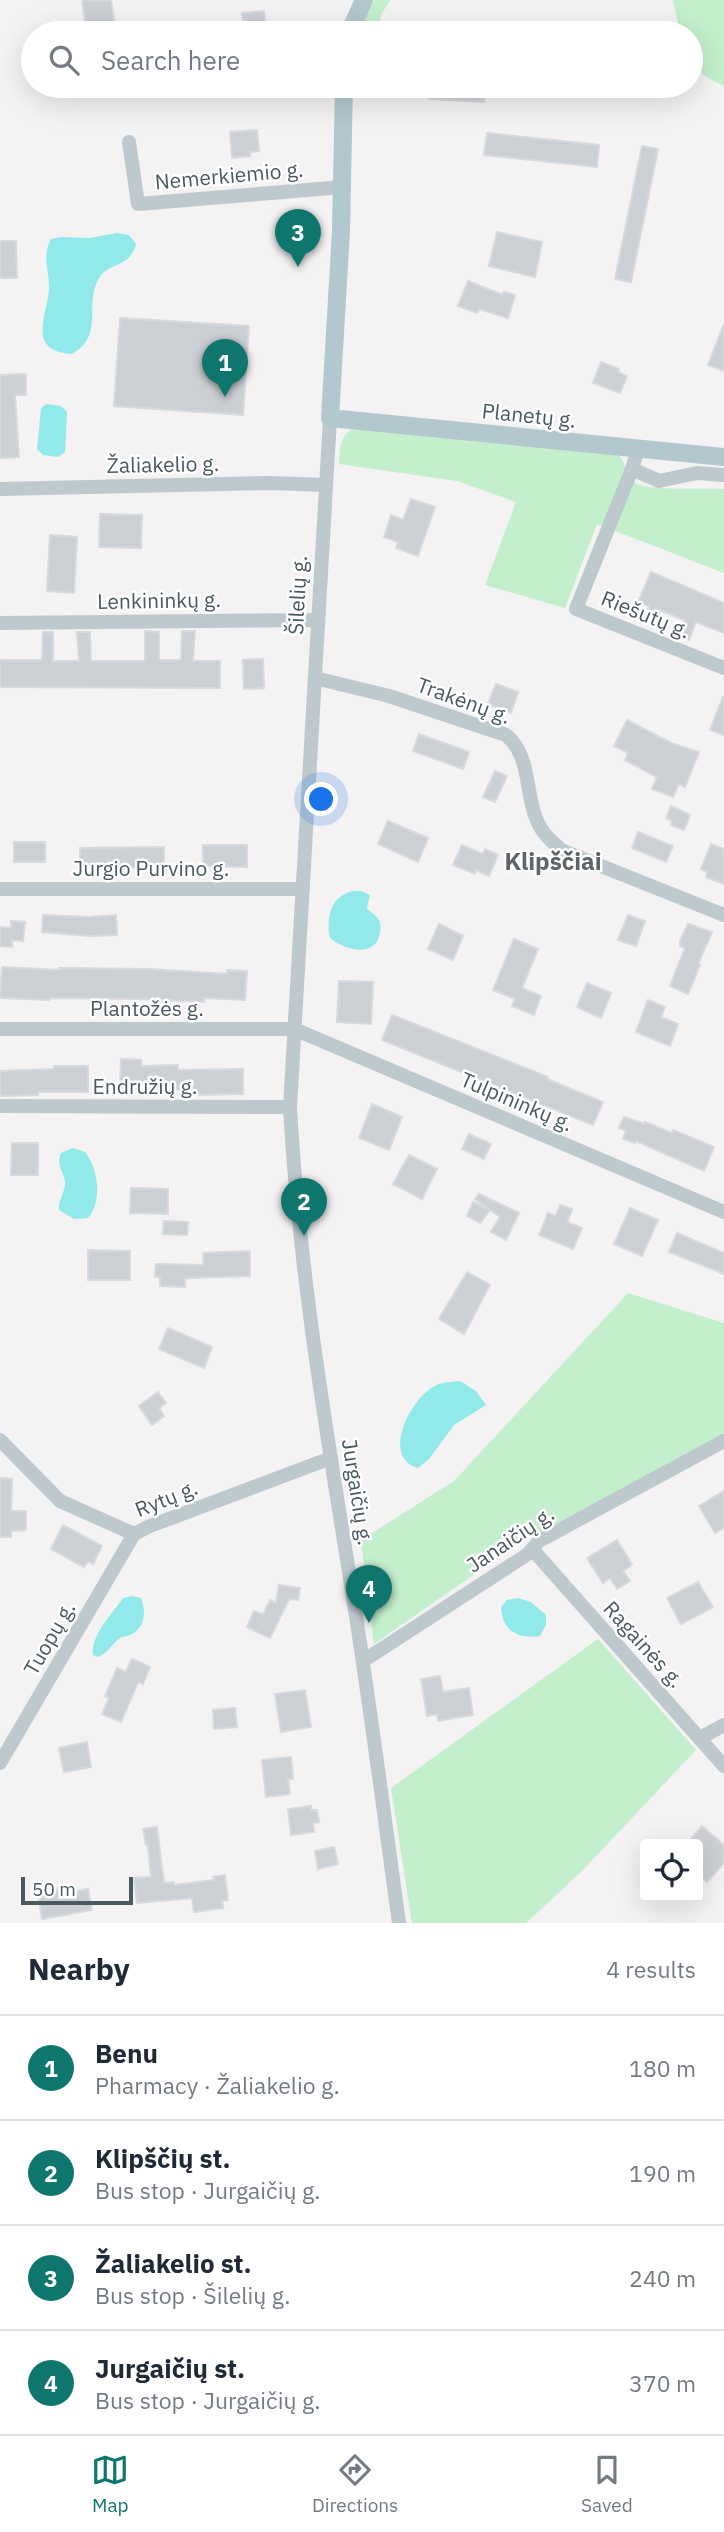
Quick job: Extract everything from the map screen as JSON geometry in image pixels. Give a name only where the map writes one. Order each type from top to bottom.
[{"type":"main road","points":[[354,21],[364,0]]},
{"type":"main road","name":"Šilelių g.","points":[[330,418],[343,187],[344,98]]},
{"type":"main road","name":"Planetų g.","points":[[330,418],[724,457]]},
{"type":"street","name":"Nemerkiemio g.","points":[[129,142],[138,204],[343,187]]},
{"type":"street","name":"Šilelių g.","points":[[290,1107],[330,418]]},
{"type":"street","points":[[638,449],[632,469],[659,481],[697,473],[724,475]]},
{"type":"street","name":"Riešutų g.","points":[[632,469],[576,609],[724,668]]},
{"type":"street","name":"Žaliakelio g.","points":[[0,489],[269,483],[326,485]]},
{"type":"street","name":"Lenkininkų g.","points":[[0,623],[318,620]]},
{"type":"street","name":"Trakėnų g.","points":[[315,678],[389,696],[506,735],[522,754],[532,807],[542,831],[561,850],[724,915]]},
{"type":"street","name":"Jurgio Purvino g.","points":[[0,888],[303,889]]},
{"type":"street","name":"Plantožės g.","points":[[0,1028],[294,1029]]},
{"type":"street","name":"Tulpininkų g.","points":[[294,1029],[724,1212]]},
{"type":"street","name":"Endružių g.","points":[[0,1106],[290,1107]]},
{"type":"street","name":"Jurgaičių g.","points":[[290,1107],[294,1178],[306,1289],[363,1661],[399,1923]]},
{"type":"street","name":"Rytų g.","points":[[0,1440],[60,1501],[134,1534],[150,1525],[331,1458]]},
{"type":"street","name":"Janaičių g.","points":[[363,1661],[533,1550],[539,1541],[555,1531],[724,1441]]},
{"type":"street","name":"Tuopų g.","points":[[0,1763],[134,1534]]},
{"type":"street","name":"Ragainės g.","points":[[533,1550],[724,1766]]},
{"type":"street","points":[[700,1738],[724,1725]]},
{"type":"green space","points":[[374,0],[391,0],[381,14],[380,21],[364,21]]},
{"type":"green space","points":[[673,0],[724,0],[724,86],[703,75],[703,21],[677,21]]},
{"type":"green space","points":[[352,429],[613,452],[621,458],[635,483],[641,486],[724,489],[724,573],[597,524],[565,608],[485,585],[516,502],[457,481],[339,464],[342,440]]},
{"type":"green space","points":[[628,1293],[724,1323],[724,1434],[518,1544],[374,1644],[361,1540],[454,1481]]},
{"type":"green space","points":[[598,1639],[696,1750],[582,1871],[526,1923],[412,1923],[391,1788]]},
{"type":"water","points":[[117,233],[129,235],[136,244],[133,252],[129,258],[102,274],[98,280],[94,290],[91,329],[82,346],[72,354],[58,351],[49,346],[42,330],[49,289],[46,258],[51,239],[90,238]]},
{"type":"water","points":[[46,404],[61,406],[67,412],[65,452],[58,457],[43,455],[37,449],[41,408]]},
{"type":"water","points":[[353,891],[370,895],[367,908],[378,918],[380,924],[379,937],[370,948],[349,948],[330,938],[331,909],[339,898]]},
{"type":"water","points":[[73,1148],[85,1152],[96,1175],[96,1203],[88,1218],[74,1219],[59,1210],[65,1185],[60,1157],[61,1153]]},
{"type":"water","points":[[460,1381],[476,1391],[486,1405],[454,1425],[429,1459],[418,1468],[407,1462],[400,1441],[408,1415],[424,1394],[436,1385]]},
{"type":"water","points":[[123,1598],[141,1598],[143,1603],[144,1618],[140,1627],[132,1634],[120,1638],[98,1657],[93,1655],[95,1640],[103,1625]]},
{"type":"water","points":[[518,1598],[531,1602],[546,1615],[546,1625],[540,1636],[518,1634],[504,1622],[501,1607],[507,1600]]},
{"type":"building","points":[[82,0],[111,0],[114,21],[85,21]]},
{"type":"building","points":[[264,11],[265,21],[243,21],[242,13]]},
{"type":"building","points":[[429,98],[484,98],[484,102]]},
{"type":"building","points":[[257,130],[259,151],[250,152],[250,156],[232,158],[230,132]]},
{"type":"building","points":[[487,133],[599,145],[597,167],[484,155]]},
{"type":"building","points":[[642,146],[658,149],[631,282],[615,279]]},
{"type":"building","points":[[497,232],[542,242],[535,277],[489,266]]},
{"type":"building","points":[[0,241],[16,241],[17,278],[0,278]]},
{"type":"building","points":[[468,281],[503,295],[504,292],[515,295],[508,318],[479,309],[477,313],[458,306]]},
{"type":"building","points":[[120,318],[249,326],[243,415],[114,406]]},
{"type":"building","points":[[724,326],[724,371],[708,365]]},
{"type":"building","points":[[601,362],[619,369],[618,372],[627,376],[620,393],[593,383]]},
{"type":"building","points":[[26,374],[26,395],[15,395],[19,457],[0,458],[0,375]]},
{"type":"building","points":[[411,499],[435,507],[418,556],[396,548],[398,542],[384,537],[391,515],[403,520]]},
{"type":"building","points":[[100,514],[142,515],[141,548],[99,547]]},
{"type":"building","points":[[50,535],[77,537],[74,593],[47,591]]},
{"type":"building","points":[[651,572],[724,603],[724,633],[696,622],[689,640],[678,635],[684,620],[660,610],[655,625],[643,621],[649,606],[638,602]]},
{"type":"building","points":[[145,631],[159,632],[159,660],[181,660],[182,631],[195,631],[193,661],[220,661],[220,688],[0,687],[0,660],[42,660],[43,632],[53,632],[53,661],[79,661],[77,632],[90,632],[91,661],[145,661]]},
{"type":"building","points":[[263,659],[264,688],[244,689],[243,660]]},
{"type":"building","points":[[496,684],[518,692],[511,713],[488,704]]},
{"type":"building","points":[[724,697],[724,735],[710,730]]},
{"type":"building","points":[[627,720],[671,743],[699,752],[685,787],[679,784],[673,797],[652,789],[657,777],[625,760],[628,753],[614,746]]},
{"type":"building","points":[[419,734],[469,752],[463,769],[413,751]]},
{"type":"building","points":[[495,771],[507,776],[495,802],[483,797]]},
{"type":"building","points":[[671,806],[690,815],[684,830],[671,825],[672,821],[666,818]]},
{"type":"building","points":[[388,821],[428,838],[418,862],[378,844]]},
{"type":"building","points":[[638,832],[673,846],[666,862],[632,848]]},
{"type":"building","points":[[14,842],[45,842],[45,862],[14,862]]},
{"type":"building","points":[[711,844],[724,849],[724,884],[706,877],[707,872],[701,869]]},
{"type":"building","points":[[203,845],[247,845],[247,867],[203,866]]},
{"type":"building","points":[[462,845],[483,854],[485,849],[498,855],[489,876],[476,870],[475,874],[453,865]]},
{"type":"building","points":[[164,847],[164,867],[80,868],[80,848]]},
{"type":"building","points":[[43,915],[116,915],[117,935],[89,936],[42,932]]},
{"type":"building","points":[[628,915],[645,921],[636,946],[618,940]]},
{"type":"building","points":[[11,921],[25,922],[23,941],[12,940],[12,947],[0,946],[0,927],[11,928]]},
{"type":"building","points":[[439,924],[463,936],[453,960],[428,949]]},
{"type":"building","points":[[688,924],[712,932],[688,994],[670,986],[685,948],[680,946],[680,941]]},
{"type":"building","points":[[514,939],[538,949],[522,988],[541,996],[534,1015],[512,1006],[515,999],[493,990]]},
{"type":"building","points":[[2,967],[59,970],[149,969],[227,974],[227,970],[247,971],[245,1000],[204,998],[204,1002],[0,998]]},
{"type":"building","points":[[339,981],[373,982],[371,1024],[337,1022]]},
{"type":"building","points":[[587,983],[611,993],[601,1018],[577,1007]]},
{"type":"building","points":[[648,1000],[665,1007],[661,1017],[678,1024],[670,1046],[636,1032]]},
{"type":"building","points":[[392,1015],[548,1077],[547,1079],[603,1102],[593,1125],[382,1040]]},
{"type":"building","points":[[121,1059],[141,1060],[141,1066],[178,1065],[178,1070],[243,1069],[243,1094],[193,1095],[193,1090],[120,1088]]},
{"type":"building","points":[[54,1066],[88,1066],[88,1092],[38,1092],[38,1095],[0,1096],[0,1071],[54,1069]]},
{"type":"building","points":[[372,1104],[402,1117],[389,1150],[359,1138]]},
{"type":"building","points":[[624,1117],[672,1133],[673,1130],[714,1147],[704,1171],[636,1141],[635,1143],[623,1139],[626,1131],[619,1128]]},
{"type":"building","points":[[469,1134],[491,1144],[484,1159],[462,1149]]},
{"type":"building","points":[[12,1143],[38,1143],[38,1175],[11,1175]]},
{"type":"building","points":[[409,1155],[437,1169],[422,1199],[393,1184]]},
{"type":"building","points":[[131,1188],[168,1189],[168,1214],[130,1213]]},
{"type":"building","points":[[479,1194],[519,1213],[506,1240],[491,1232],[500,1217],[475,1199]]},
{"type":"building","points":[[473,1202],[490,1210],[480,1223],[467,1216]]},
{"type":"building","points":[[560,1205],[572,1209],[567,1222],[582,1228],[573,1249],[539,1235],[548,1213],[556,1216]]},
{"type":"building","points":[[630,1208],[658,1220],[642,1256],[614,1244]]},
{"type":"building","points":[[164,1221],[188,1222],[187,1235],[163,1234]]},
{"type":"building","points":[[677,1233],[724,1253],[724,1274],[669,1252]]},
{"type":"building","points":[[88,1250],[130,1251],[130,1280],[88,1280]]},
{"type":"building","points":[[250,1251],[250,1276],[189,1278],[185,1279],[185,1287],[160,1286],[160,1277],[155,1277],[156,1264],[204,1265],[203,1253]]},
{"type":"building","points":[[467,1272],[490,1285],[464,1334],[439,1319]]},
{"type":"building","points":[[168,1328],[212,1347],[204,1368],[159,1349]]},
{"type":"building","points":[[158,1392],[166,1403],[159,1408],[164,1416],[152,1425],[139,1406]]},
{"type":"building","points":[[0,1478],[12,1479],[11,1511],[26,1511],[26,1530],[11,1531],[11,1537],[0,1537]]},
{"type":"building","points":[[724,1491],[724,1528],[715,1533],[699,1506]]},
{"type":"building","points":[[63,1525],[102,1546],[93,1564],[88,1561],[84,1567],[51,1549]]},
{"type":"building","points":[[617,1540],[632,1565],[623,1571],[630,1581],[617,1589],[610,1578],[603,1583],[587,1558]]},
{"type":"building","points":[[698,1582],[713,1607],[681,1624],[667,1598]]},
{"type":"building","points":[[279,1585],[300,1588],[298,1600],[289,1599],[270,1638],[247,1627],[254,1611],[263,1615],[270,1600],[276,1603]]},
{"type":"building","points":[[132,1659],[150,1667],[143,1684],[138,1682],[121,1722],[102,1714],[109,1698],[105,1696],[117,1668],[126,1672]]},
{"type":"building","points":[[440,1676],[443,1692],[469,1688],[473,1715],[438,1721],[437,1714],[427,1716],[421,1679]]},
{"type":"building","points":[[305,1690],[311,1727],[281,1732],[275,1694]]},
{"type":"building","points":[[235,1708],[237,1727],[214,1729],[213,1710]]},
{"type":"building","points":[[87,1742],[91,1767],[64,1772],[59,1748]]},
{"type":"building","points":[[291,1757],[293,1779],[288,1779],[290,1794],[266,1797],[262,1760]]},
{"type":"building","points":[[311,1806],[311,1810],[317,1810],[319,1822],[313,1823],[314,1832],[291,1835],[288,1809]]},
{"type":"building","points":[[702,1826],[724,1845],[724,1863],[707,1882],[703,1878],[703,1839],[691,1839]]},
{"type":"building","points":[[157,1827],[164,1883],[174,1882],[174,1885],[214,1880],[213,1877],[225,1875],[228,1900],[222,1901],[223,1908],[194,1912],[192,1898],[137,1903],[134,1878],[151,1877],[148,1845],[143,1829]]},
{"type":"building","points":[[334,1847],[338,1864],[318,1869],[315,1851]]},
{"type":"building","points":[[71,1886],[71,1892],[88,1889],[92,1910],[42,1919],[38,1892]]},
{"type":"place","name":"Žaliakelio st.","points":[[298,267]]},
{"type":"place","name":"Benu","points":[[225,397]]},
{"type":"place","name":"Klipščių st.","points":[[304,1236]]},
{"type":"place","name":"Jurgaičių st.","points":[[369,1623]]},
{"type":"district","name":"Klipščiai","points":[[553,861]]}]
